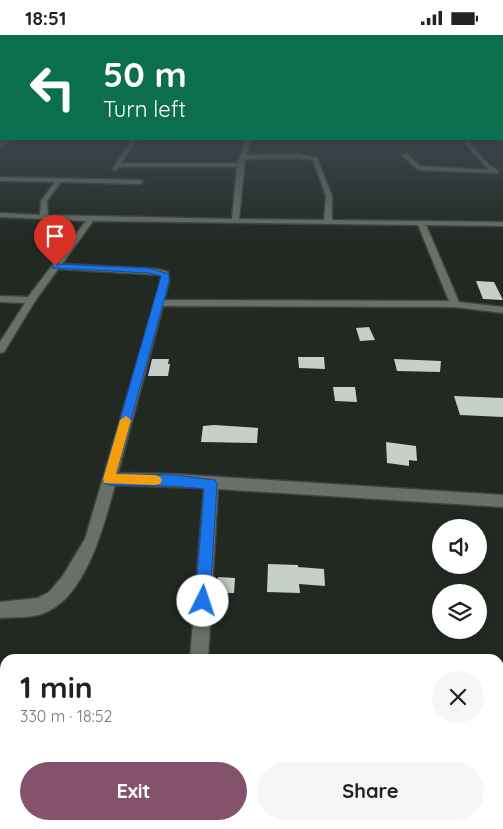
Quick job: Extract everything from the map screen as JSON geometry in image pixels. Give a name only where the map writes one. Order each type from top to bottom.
[{"type":"street","points":[[98,181],[108,176],[117,166]]},
{"type":"street","points":[[235,220],[240,166]]},
{"type":"street","points":[[318,166],[330,196],[328,222]]},
{"type":"street","points":[[416,166],[418,168],[503,172]]},
{"type":"street","points":[[487,166],[495,172]]},
{"type":"street","points":[[0,179],[140,182]]},
{"type":"street","points":[[44,217],[44,201],[59,181]]},
{"type":"street","points":[[0,215],[91,219],[503,224]]},
{"type":"street","points":[[0,350],[31,300],[91,219]]},
{"type":"street","points":[[421,223],[456,304]]},
{"type":"street","points":[[0,610],[40,606],[56,598],[68,583],[92,541],[165,282],[165,274],[162,272],[55,266]]},
{"type":"street","points":[[0,299],[31,300]]},
{"type":"street","points":[[159,303],[456,304],[503,310]]},
{"type":"street","points":[[109,479],[174,481],[503,501]]},
{"type":"street","points":[[199,654],[211,484]]},
{"type":"building","points":[[476,281],[494,282],[503,300],[483,299]]},
{"type":"building","points":[[369,327],[375,340],[360,341],[356,328]]},
{"type":"building","points":[[298,357],[324,357],[325,369],[299,368]]},
{"type":"building","points":[[152,359],[169,359],[168,376],[148,376]]},
{"type":"building","points":[[394,359],[441,361],[440,372],[397,371]]},
{"type":"building","points":[[333,387],[355,387],[357,402],[335,401]]},
{"type":"building","points":[[454,396],[503,398],[503,417],[460,415]]},
{"type":"building","points":[[203,426],[258,428],[257,443],[201,442]]},
{"type":"building","points":[[386,442],[416,446],[417,461],[409,460],[409,466],[387,463]]},
{"type":"building","points":[[268,564],[298,565],[298,567],[324,569],[325,586],[299,584],[300,593],[267,592]]},
{"type":"building","points":[[218,577],[235,578],[234,593],[216,593]]},
{"type":"slow traffic","points":[[126,420],[109,479],[155,480]]},
{"type":"route","points":[[55,266],[149,271],[165,274],[165,282],[109,479],[211,484],[203,601]]}]
